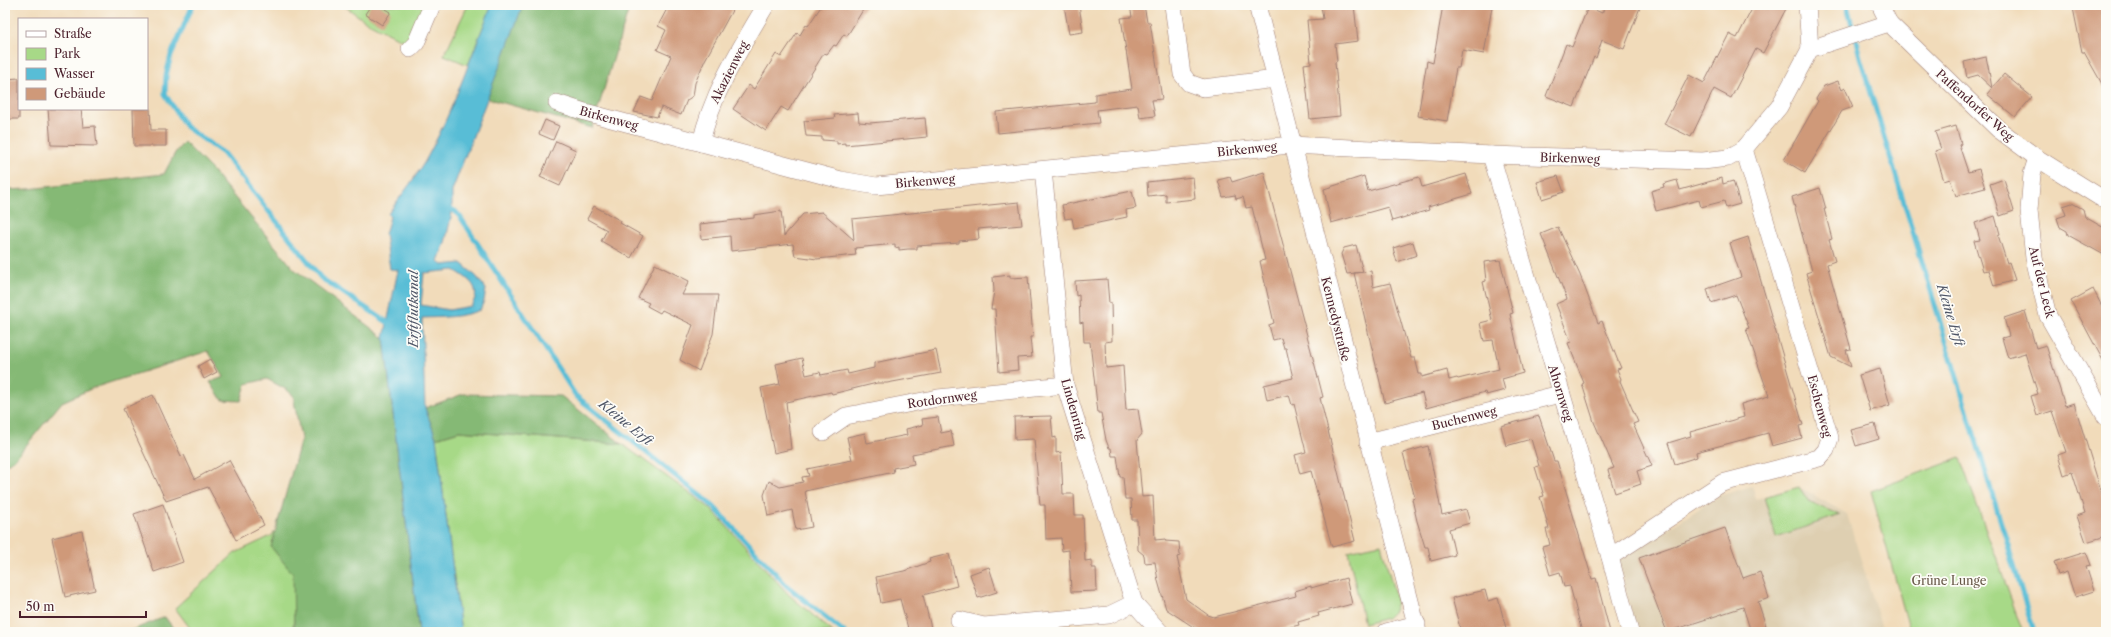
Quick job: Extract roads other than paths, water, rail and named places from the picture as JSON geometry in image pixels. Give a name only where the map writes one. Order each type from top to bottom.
[{"type":"street","points":[[410,50],[416,43],[432,5]]},
{"type":"street","name":"Akazienweg","points":[[701,143],[713,105],[735,58],[766,5]]},
{"type":"street","points":[[1173,5],[1182,74],[1189,83],[1204,88],[1276,79]]},
{"type":"street","name":"Kennedystraße","points":[[1257,5],[1291,145],[1417,628]]},
{"type":"street","points":[[1807,5],[1810,49],[1889,23]]},
{"type":"street","name":"Paffendorfer Weg","points":[[1880,5],[1889,23],[1998,129],[2037,158],[2106,201]]},
{"type":"street","name":"Birkenweg","points":[[557,103],[585,112],[841,180],[876,186],[1291,145],[1491,155],[1704,161],[1728,158],[1744,149],[1779,107],[1810,49]]},
{"type":"street","name":"Eschenweg","points":[[1610,557],[1722,483],[1819,458],[1826,450],[1830,438],[1744,149]]},
{"type":"street","name":"Ahornweg","points":[[1491,155],[1560,394],[1610,557],[1630,632]]},
{"type":"street","name":"Auf der Leck","points":[[2037,158],[2032,174],[2029,210],[2034,258],[2048,316],[2106,417]]},
{"type":"street","name":"Lindenring","points":[[1043,170],[1065,385],[1134,603],[1160,632]]},
{"type":"street","name":"Rotdornweg","points":[[823,432],[846,416],[938,398],[1065,385]]},
{"type":"street","name":"Buchenweg","points":[[1368,442],[1560,394]]},
{"type":"street","points":[[959,620],[984,626],[1109,615],[1134,603]]},
{"type":"street","points":[[1386,632],[1417,628]]},
{"type":"water","name":"Erftflutkanal","points":[[492,5],[523,5],[452,191],[452,213],[445,243],[438,261],[442,265],[461,263],[476,276],[486,289],[484,301],[480,310],[473,313],[451,317],[422,318],[425,408],[436,438],[461,632],[419,632],[384,338],[398,270],[390,269],[385,234],[390,217],[388,214],[420,169],[447,118]],"holes":[[[454,270],[460,273],[473,285],[475,289],[476,294],[471,306],[449,310],[421,305],[424,273]]]},
{"type":"waterway","points":[[193,5],[171,55],[166,76],[165,94],[186,127],[223,153],[321,278],[393,326]]},
{"type":"waterway","name":"Kleine Erft","points":[[1847,5],[1860,57],[2034,632]]},
{"type":"waterway","name":"Kleine Erft","points":[[446,207],[455,211],[461,218],[576,396],[713,506],[787,586],[844,632]]},
{"type":"park label","name":"Grüne Lunge","points":[[1949,580]]}]
